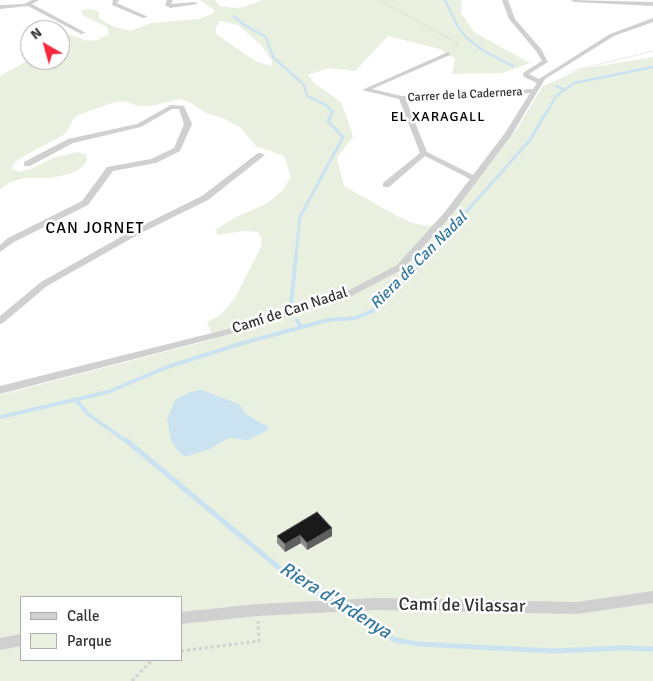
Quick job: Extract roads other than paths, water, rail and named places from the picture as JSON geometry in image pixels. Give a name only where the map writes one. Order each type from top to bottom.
[{"type":"street","points":[[0,7],[28,4],[36,0]]},
{"type":"street","points":[[116,0],[114,4],[145,17]]},
{"type":"street","points":[[170,0],[168,5],[170,6],[195,4]]},
{"type":"street","points":[[505,0],[512,20],[539,50],[546,62],[526,73],[526,76],[540,82]]},
{"type":"street","points":[[574,0],[653,4]]},
{"type":"street","points":[[28,4],[62,20],[83,33]]},
{"type":"street","name":"Camí de Can Nadal","points":[[0,390],[231,330],[343,297],[400,267],[447,215],[508,134],[543,78],[612,35],[653,20]]},
{"type":"street","name":"Carrer de la Cadernera","points":[[448,54],[365,90],[402,98],[535,91]]},
{"type":"street","points":[[402,98],[424,153],[474,178]]},
{"type":"street","points":[[0,249],[11,240],[85,203],[110,169],[153,161],[177,149],[188,124],[182,107],[171,107],[139,126],[71,141],[27,164]]},
{"type":"street","points":[[386,185],[424,153]]},
{"type":"street","points":[[0,321],[44,284],[138,231],[205,198],[261,155]]},
{"type":"street","name":"Camí de Vilassar","points":[[182,618],[257,610],[376,604],[577,608],[653,597]]},
{"type":"street","points":[[0,644],[20,640]]},
{"type":"water","points":[[201,390],[239,404],[246,414],[268,427],[268,430],[248,440],[228,438],[210,449],[184,456],[177,450],[171,440],[167,419],[175,400],[190,392]]},
{"type":"waterway","points":[[445,0],[458,27],[466,37],[482,50],[513,66]]},
{"type":"waterway","points":[[234,16],[243,24],[266,37],[273,57],[304,85],[307,96],[326,105],[332,112]]},
{"type":"waterway","name":"Riera de Can Nadal","points":[[565,90],[574,83],[653,67]]},
{"type":"waterway","points":[[556,86],[565,90]]},
{"type":"waterway","name":"Riera de Can Nadal","points":[[547,112],[556,96],[565,90]]},
{"type":"waterway","points":[[296,256],[300,217],[343,137],[328,121],[333,111]]},
{"type":"waterway","name":"Riera de Can Nadal","points":[[427,256],[530,140],[547,111]]},
{"type":"waterway","points":[[291,305],[296,255]]},
{"type":"waterway","name":"Riera de Can Nadal","points":[[0,417],[108,392],[167,367],[243,343],[328,320],[356,318],[374,310],[429,255]]},
{"type":"waterway","points":[[297,320],[301,327]]},
{"type":"waterway","name":"Riera d'Ardenya","points":[[76,400],[88,414],[127,442]]},
{"type":"waterway","name":"Riera d'Ardenya","points":[[126,440],[296,582],[335,602]]},
{"type":"waterway","name":"Riera d'Ardenya","points":[[345,609],[395,640],[418,644],[554,651],[622,648],[653,649]]},
{"type":"district","name":"EL XARAGALL","points":[[438,117]]},
{"type":"district","name":"CAN JORNET","points":[[95,229]]}]
